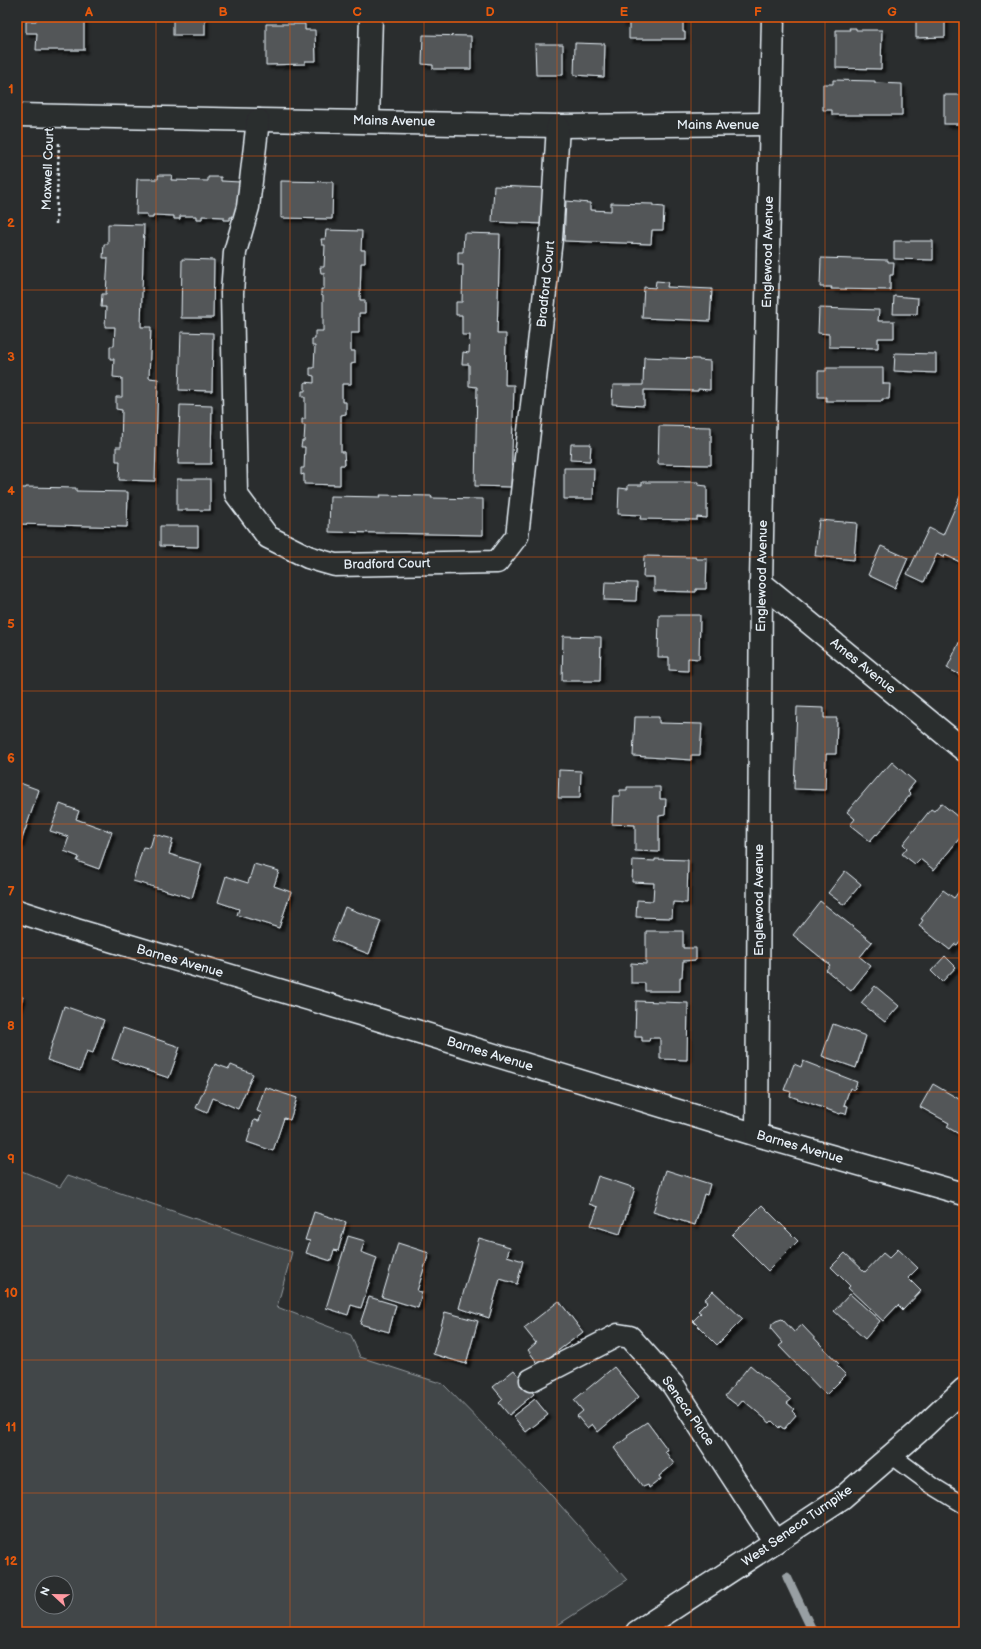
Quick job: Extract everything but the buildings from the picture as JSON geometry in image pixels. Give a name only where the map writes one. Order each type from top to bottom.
[{"type":"street","points":[[368,121],[371,17]]},
{"type":"street","name":"Englewood Avenue","points":[[757,1135],[761,583],[773,17]]},
{"type":"street","name":"Mains Avenue","points":[[17,114],[558,126],[770,124]]},
{"type":"street","name":"Bradford Court","points":[[258,120],[248,207],[235,252],[232,293],[236,494],[268,537],[308,557],[335,564],[497,562],[517,536],[551,239],[558,126]]},
{"type":"street","name":"Ames Avenue","points":[[761,583],[964,750]]},
{"type":"street","name":"Barnes Avenue","points":[[17,911],[757,1135],[964,1194]]},
{"type":"street","name":"Seneca Place","points":[[531,1380],[618,1335],[630,1337],[672,1385],[775,1542]]},
{"type":"street","name":"West Seneca Turnpike","points":[[637,1632],[842,1498],[964,1389]]},
{"type":"lane","points":[[891,1455],[933,1486],[964,1505]]},
{"type":"path","name":"Maxwell Court","points":[[56,224],[60,115]]},
{"type":"shaded area","points":[[17,1169],[60,1187],[68,1175],[292,1252],[277,1307],[351,1335],[360,1357],[443,1384],[544,1487],[627,1580],[547,1632],[17,1632]]},
{"type":"waterway","points":[[787,1577],[813,1632]]}]
